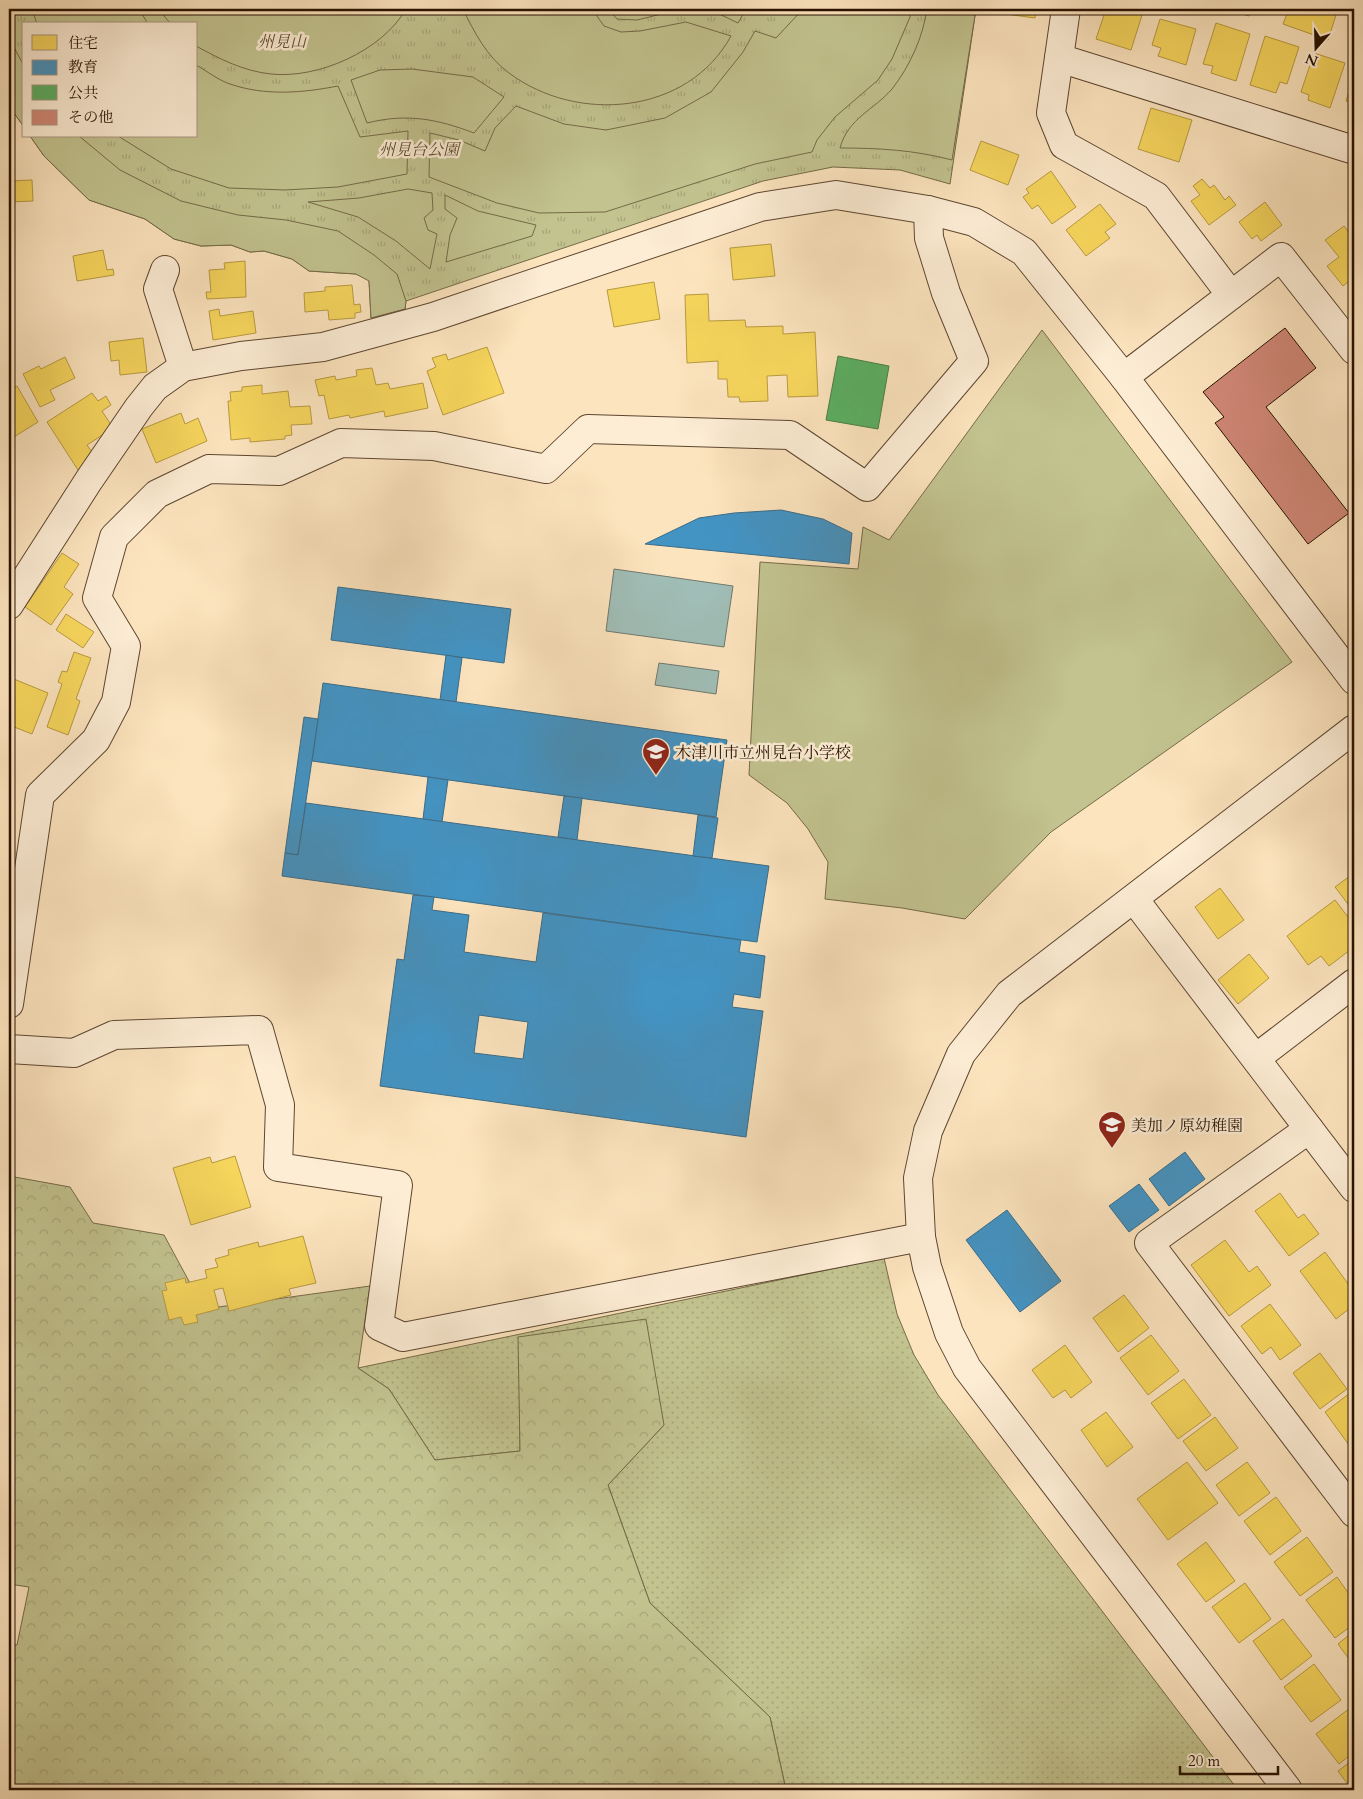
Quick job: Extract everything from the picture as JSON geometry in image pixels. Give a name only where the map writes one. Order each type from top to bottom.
[{"type":"street","points":[[1066,9],[1052,113],[1064,145],[1156,196],[1231,295]]},
{"type":"street","points":[[1059,58],[1354,150]]},
{"type":"street","points":[[9,605],[139,407],[155,387],[183,367],[241,356],[323,347],[433,317],[760,207],[836,195],[928,210],[974,222],[1024,252],[1124,377],[1354,680]]},
{"type":"street","points":[[9,1004],[40,796],[96,740],[116,702],[126,646],[98,598],[106,561],[114,537],[156,494],[209,469],[279,471],[341,443],[434,446],[546,468],[588,429],[790,435],[867,487],[974,361],[946,293],[934,256],[929,238],[928,210]]},
{"type":"street","points":[[1124,377],[1282,258],[1354,350]]},
{"type":"street","points":[[165,270],[158,289],[183,367]]},
{"type":"street","points":[[1288,1790],[966,1368],[936,1297],[921,1237],[918,1178],[928,1132],[961,1054],[1009,994],[1354,728]]},
{"type":"street","points":[[1134,899],[1354,1188]]},
{"type":"street","points":[[1256,1058],[1354,983]]},
{"type":"street","points":[[9,1049],[74,1053],[114,1035],[259,1030],[280,1105],[278,1167],[398,1185],[380,1326],[403,1337],[921,1237]]},
{"type":"street","points":[[1309,1129],[1149,1244],[1354,1513]]},
{"type":"green space","name":"州見台公園","points":[[9,9],[976,9],[950,184],[900,170],[833,167],[763,181],[406,301],[405,309],[371,318],[369,280],[356,274],[309,271],[292,259],[264,251],[250,252],[231,245],[201,246],[174,239],[145,219],[89,200],[44,156],[31,138],[198,138],[198,22],[22,22],[22,124],[9,106]]},
{"type":"green space","points":[[32,9],[139,9],[147,22],[36,22]]},
{"type":"green space","name":"州見山","points":[[158,9],[406,9],[381,38],[347,59],[309,72],[289,74],[271,74],[232,64],[198,47],[198,22],[169,22]]},
{"type":"green space","points":[[463,9],[592,9],[604,26],[621,32],[640,31],[686,22],[731,36],[712,62],[688,82],[660,96],[629,103],[598,105],[566,100],[536,89],[509,73],[488,52]]},
{"type":"green space","points":[[608,9],[682,9],[637,20],[617,19]]},
{"type":"green space","points":[[682,9],[746,9],[738,23],[713,11]]},
{"type":"green space","points":[[803,9],[910,9],[910,17],[892,59],[878,80],[835,117],[817,140],[812,152],[755,164],[605,212],[539,213],[497,203],[429,177],[430,133],[459,140],[485,151],[495,128],[516,106],[564,124],[606,130],[665,118],[711,92],[743,52],[755,31],[776,38]]},
{"type":"green space","points":[[927,9],[976,9],[952,160],[896,150],[840,148],[849,129],[892,89],[904,71],[919,41]]},
{"type":"green space","points":[[9,38],[22,62],[22,124],[9,106]]},
{"type":"green space","points":[[198,66],[226,82],[243,88],[270,92],[297,92],[338,86],[360,137],[408,131],[407,174],[338,187],[285,190],[229,188],[171,169],[121,138],[198,138]]},
{"type":"green space","points":[[412,69],[473,77],[504,97],[474,133],[447,124],[422,119],[395,118],[367,123],[351,80],[380,70]]},
{"type":"green space","points":[[31,138],[81,138],[120,170],[181,201],[238,215],[286,220],[338,231],[374,255],[397,274],[406,301],[405,309],[371,318],[369,281],[356,274],[309,271],[292,259],[264,251],[250,252],[231,245],[201,246],[174,239],[145,219],[89,200],[44,156]]},
{"type":"green space","points":[[408,189],[432,193],[433,210],[424,218],[428,230],[437,234],[430,269],[396,241],[358,217],[308,202],[359,198]]},
{"type":"green space","points":[[445,195],[478,211],[536,225],[532,236],[446,262],[450,235],[457,218],[445,209]]},
{"type":"green space","points":[[1042,330],[1292,662],[1051,832],[965,919],[902,908],[825,899],[828,862],[808,829],[787,803],[749,775],[760,562],[858,569],[863,527],[889,540]]},
{"type":"green space","points":[[9,1176],[70,1187],[93,1223],[164,1235],[204,1309],[370,1286],[358,1368],[389,1389],[435,1460],[520,1451],[518,1337],[646,1319],[664,1425],[608,1485],[650,1603],[770,1717],[786,1790],[9,1790],[9,1644],[17,1645],[29,1587],[9,1584]]},
{"type":"green space","points":[[884,1258],[897,1314],[914,1355],[938,1395],[1238,1790],[786,1790],[770,1717],[650,1603],[608,1485],[664,1425],[519,1337],[520,1451],[435,1460],[389,1389],[358,1368]]},
{"type":"water","points":[[614,569],[733,586],[724,647],[606,631]]},
{"type":"water","points":[[659,663],[719,671],[716,694],[655,685]]},
{"type":"building: 住宅","points":[[991,9],[1036,9],[1035,18],[991,12]]},
{"type":"building: 住宅","points":[[1106,9],[1122,9],[1142,15],[1131,50],[1096,39]]},
{"type":"building: 住宅","points":[[1225,9],[1251,9],[1249,16]]},
{"type":"building: 住宅","points":[[1289,9],[1318,9],[1336,15],[1328,40],[1283,24]]},
{"type":"building: 住宅","points":[[1160,19],[1196,29],[1186,65],[1158,56],[1161,48],[1152,45]]},
{"type":"building: 住宅","points":[[1216,23],[1250,34],[1236,81],[1211,73],[1213,66],[1203,64]]},
{"type":"building: 住宅","points":[[1265,36],[1299,47],[1287,84],[1280,82],[1276,93],[1250,85]]},
{"type":"building: 住宅","points":[[1314,53],[1345,63],[1330,108],[1308,100],[1309,95],[1301,92]]},
{"type":"building: 住宅","points":[[1354,75],[1354,103],[1346,101]]},
{"type":"building: 住宅","points":[[1354,106],[1354,126],[1348,124]]},
{"type":"building: 住宅","points":[[1151,108],[1192,120],[1179,162],[1138,149]]},
{"type":"building: 住宅","points":[[981,141],[1019,155],[1008,185],[970,170]]},
{"type":"building: 住宅","points":[[1051,171],[1076,207],[1052,224],[1038,205],[1032,209],[1023,197],[1029,193],[1026,189]]},
{"type":"building: 住宅","points":[[1202,179],[1210,188],[1214,185],[1225,200],[1229,196],[1236,205],[1209,225],[1191,201],[1200,195],[1193,186]]},
{"type":"building: 住宅","points":[[32,180],[33,201],[9,202],[9,181]]},
{"type":"building: 住宅","points":[[1265,202],[1282,225],[1261,241],[1257,235],[1252,239],[1239,222]]},
{"type":"building: 住宅","points":[[1100,204],[1116,224],[1105,232],[1110,238],[1086,256],[1066,230]]},
{"type":"building: 住宅","points":[[1344,226],[1354,239],[1354,277],[1343,286],[1327,266],[1339,257],[1325,240]]},
{"type":"building: 住宅","points":[[771,244],[775,276],[733,280],[730,248]]},
{"type":"building: 住宅","points":[[103,250],[107,270],[113,269],[114,275],[77,281],[73,256]]},
{"type":"building: 住宅","points":[[245,261],[246,297],[207,299],[206,292],[211,292],[209,270],[225,269],[224,263]]},
{"type":"building: 住宅","points":[[654,282],[660,319],[614,327],[607,290]]},
{"type":"building: 住宅","points":[[352,285],[354,305],[360,304],[361,312],[355,313],[355,318],[329,320],[328,310],[305,312],[304,293],[325,291],[325,287]]},
{"type":"building: 住宅","points":[[708,294],[709,321],[745,320],[746,327],[783,326],[783,334],[815,332],[818,396],[788,397],[787,375],[767,376],[768,401],[740,402],[739,397],[728,397],[727,379],[718,379],[718,361],[687,363],[685,295]]},
{"type":"building: 住宅","points":[[219,309],[220,316],[253,311],[256,333],[213,340],[209,311]]},
{"type":"building: 住宅","points":[[143,338],[147,372],[120,375],[119,360],[111,361],[109,342]]},
{"type":"building: 住宅","points":[[487,347],[504,393],[443,415],[427,371],[436,367],[432,358],[446,354],[448,360]]},
{"type":"building: 住宅","points":[[65,357],[75,378],[50,390],[55,400],[40,407],[23,374],[39,366],[41,369]]},
{"type":"building: 住宅","points":[[372,368],[376,385],[388,383],[390,389],[423,383],[428,408],[385,417],[384,411],[350,418],[349,415],[329,419],[324,395],[319,396],[315,380],[335,376],[336,380],[357,376],[356,370]]},
{"type":"building: 住宅","points":[[262,385],[262,394],[288,391],[290,407],[310,406],[312,424],[291,425],[292,435],[285,436],[285,439],[250,442],[250,438],[231,440],[228,401],[231,401],[230,392],[242,391],[242,387]]},
{"type":"building: 住宅","points":[[17,386],[38,422],[9,440],[9,391]]},
{"type":"building: 住宅","points":[[92,393],[98,401],[106,396],[111,405],[102,411],[113,428],[87,445],[96,458],[78,470],[47,422]]},
{"type":"building: 住宅","points":[[181,413],[185,424],[198,418],[207,441],[156,463],[142,429]]},
{"type":"building: 住宅","points":[[62,553],[79,564],[64,587],[73,594],[51,625],[25,607]]},
{"type":"building: 住宅","points":[[66,614],[94,632],[83,648],[56,630]]},
{"type":"building: 住宅","points":[[74,652],[91,658],[76,699],[80,701],[68,735],[47,727],[62,684],[58,682],[62,671],[67,672]]},
{"type":"building: 住宅","points":[[9,677],[48,693],[32,734],[9,725]]},
{"type":"building: 住宅","points":[[1354,873],[1354,912],[1335,887]]},
{"type":"building: 住宅","points":[[1220,888],[1244,920],[1218,939],[1195,907]]},
{"type":"building: 住宅","points":[[1335,900],[1354,925],[1354,947],[1329,966],[1321,956],[1308,965],[1287,936]]},
{"type":"building: 住宅","points":[[1249,954],[1269,978],[1238,1004],[1218,980]]},
{"type":"building: 住宅","points":[[235,1156],[251,1207],[191,1225],[173,1168],[210,1157],[212,1163]]},
{"type":"building: 住宅","points":[[1280,1193],[1298,1218],[1304,1214],[1319,1234],[1289,1256],[1255,1211]]},
{"type":"building: 住宅","points":[[303,1236],[316,1283],[289,1289],[291,1295],[229,1311],[223,1288],[214,1290],[219,1309],[196,1315],[198,1322],[184,1325],[181,1317],[169,1320],[162,1291],[167,1290],[165,1283],[185,1278],[186,1283],[207,1278],[205,1270],[218,1267],[215,1259],[229,1255],[228,1250],[258,1242],[259,1247]]},
{"type":"building: 住宅","points":[[1225,1240],[1249,1272],[1257,1266],[1271,1285],[1229,1316],[1191,1265]]},
{"type":"building: 住宅","points":[[1325,1252],[1354,1292],[1354,1305],[1336,1319],[1300,1271]]},
{"type":"building: 住宅","points":[[1124,1295],[1149,1328],[1118,1352],[1093,1318]]},
{"type":"building: 住宅","points":[[1270,1304],[1301,1345],[1280,1360],[1271,1347],[1262,1354],[1241,1326]]},
{"type":"building: 住宅","points":[[1151,1335],[1179,1371],[1148,1395],[1120,1358]]},
{"type":"building: 住宅","points":[[1065,1345],[1092,1382],[1071,1398],[1065,1390],[1053,1398],[1032,1370]]},
{"type":"building: 住宅","points":[[1320,1353],[1347,1389],[1320,1409],[1293,1373]]},
{"type":"building: 住宅","points":[[1184,1379],[1211,1415],[1178,1439],[1151,1403]]},
{"type":"building: 住宅","points":[[1354,1390],[1354,1452],[1325,1412]]},
{"type":"building: 住宅","points":[[1106,1412],[1133,1447],[1107,1467],[1081,1430]]},
{"type":"building: 住宅","points":[[1215,1417],[1238,1448],[1206,1471],[1183,1441]]},
{"type":"building: 住宅","points":[[1187,1462],[1218,1503],[1168,1540],[1137,1499]]},
{"type":"building: 住宅","points":[[1247,1462],[1270,1493],[1239,1516],[1216,1485]]},
{"type":"building: 住宅","points":[[1276,1497],[1301,1531],[1270,1555],[1244,1521]]},
{"type":"building: 住宅","points":[[1307,1537],[1333,1572],[1300,1596],[1274,1562]]},
{"type":"building: 住宅","points":[[1206,1542],[1235,1581],[1206,1602],[1177,1564]]},
{"type":"building: 住宅","points":[[1337,1577],[1354,1601],[1354,1624],[1335,1638],[1306,1600]]},
{"type":"building: 住宅","points":[[1245,1583],[1271,1619],[1239,1643],[1212,1607]]},
{"type":"building: 住宅","points":[[9,1607],[13,1608],[9,1632]]},
{"type":"building: 住宅","points":[[1283,1619],[1312,1656],[1281,1680],[1253,1641]]},
{"type":"building: 住宅","points":[[1354,1631],[1354,1666],[1338,1644]]},
{"type":"building: 住宅","points":[[1314,1664],[1341,1700],[1311,1722],[1284,1687]]},
{"type":"building: 住宅","points":[[1354,1705],[1354,1752],[1339,1764],[1316,1734]]},
{"type":"building: 住宅","points":[[1354,1759],[1354,1790],[1352,1790],[1338,1771]]},
{"type":"building: 教育","points":[[781,510],[823,519],[852,533],[849,564],[645,544],[699,518],[734,513]]},
{"type":"building: 教育","points":[[338,587],[511,609],[504,663],[331,640]]},
{"type":"building: 教育","points":[[446,655],[462,658],[456,702],[440,700]]},
{"type":"building: 教育","points":[[323,683],[727,740],[716,817],[312,761]]},
{"type":"building: 教育","points":[[304,717],[318,719],[298,855],[285,853]]},
{"type":"building: 教育","points":[[428,777],[448,780],[442,822],[423,819]]},
{"type":"building: 教育","points":[[564,796],[582,798],[577,840],[558,837]]},
{"type":"building: 教育","points":[[306,803],[769,866],[757,942],[282,876],[285,853],[298,855]]},
{"type":"building: 教育","points":[[698,815],[718,818],[712,858],[693,856]]},
{"type":"building: 教育","points":[[413,895],[434,897],[432,910],[469,915],[464,952],[536,962],[543,913],[741,940],[739,952],[765,956],[760,998],[734,994],[732,1007],[763,1011],[746,1137],[380,1086],[397,959],[404,960]],"holes":[[[479,1015],[528,1022],[523,1059],[474,1053]]]},
{"type":"building: 教育","points":[[1185,1152],[1205,1179],[1169,1206],[1149,1179]]},
{"type":"building: 教育","points":[[1139,1184],[1159,1210],[1129,1232],[1109,1206]]},
{"type":"building: 教育","points":[[1007,1210],[1061,1281],[1020,1312],[966,1240]]},
{"type":"building: 公共","points":[[838,356],[889,366],[878,429],[826,420]]},
{"type":"building: その他","points":[[1285,328],[1316,368],[1266,407],[1349,513],[1308,544],[1215,423],[1224,417],[1203,392]]},
{"type":"place","name":"木津川市立州見台小学校","points":[[656,776]]},
{"type":"place","name":"美加ノ原幼稚園","points":[[1112,1149]]}]
